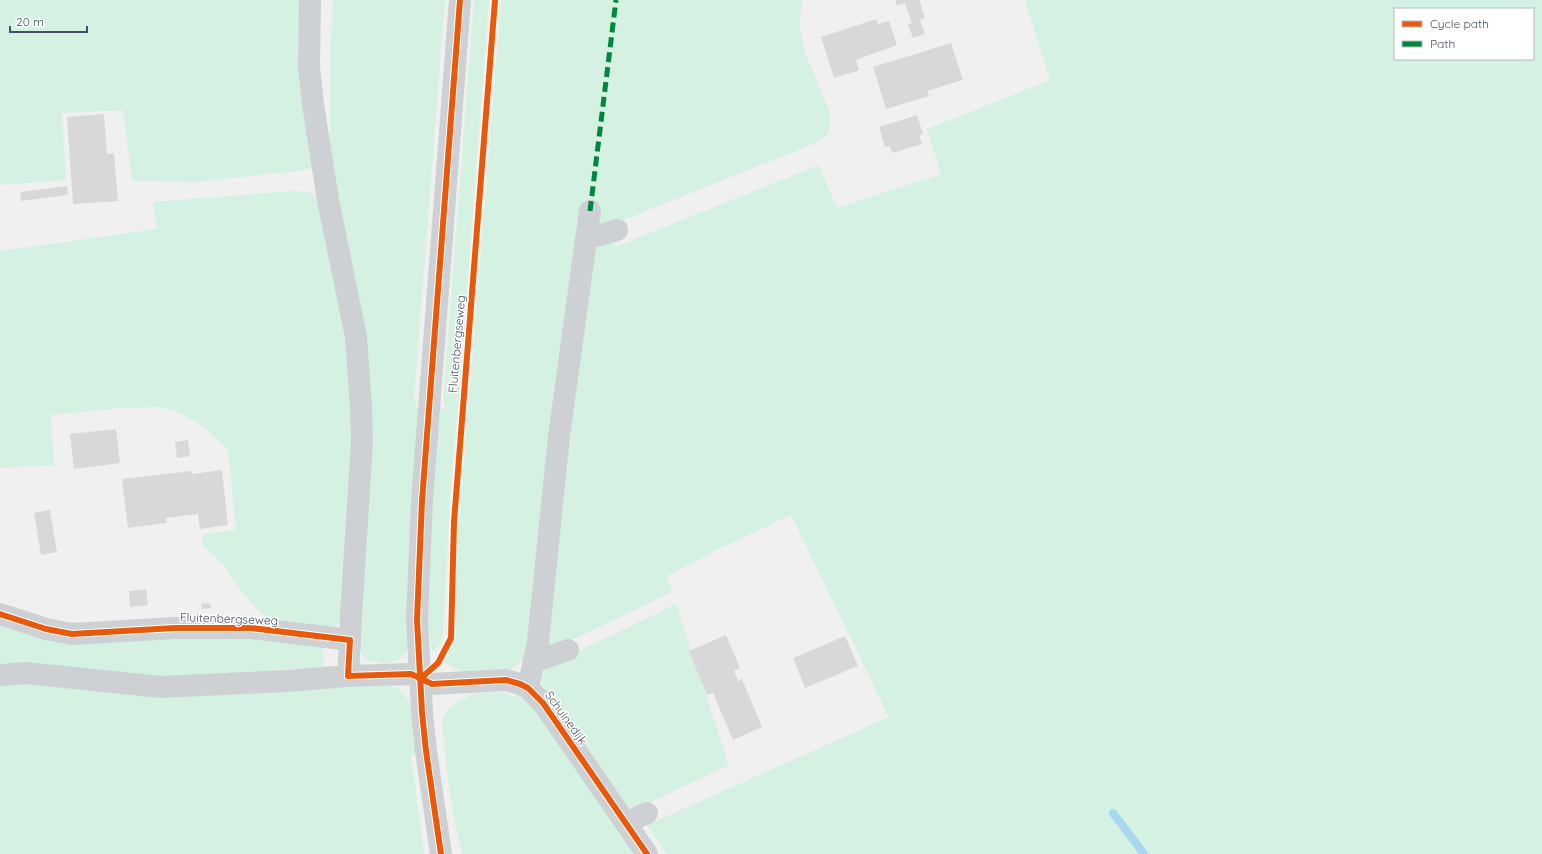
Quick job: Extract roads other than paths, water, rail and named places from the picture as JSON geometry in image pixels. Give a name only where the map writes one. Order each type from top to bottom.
[{"type":"street","points":[[310,0],[309,67],[328,200],[356,337],[362,407],[362,441],[348,676]]},
{"type":"street","name":"Fluitenbergseweg","points":[[441,854],[426,751],[417,620],[422,501],[460,0]]},
{"type":"street","points":[[528,688],[538,642],[558,444],[590,211]]},
{"type":"street","points":[[586,239],[617,230]]},
{"type":"street","name":"Fluitenbergseweg","points":[[0,614],[53,630],[72,634],[175,628],[250,628],[350,640]]},
{"type":"street","points":[[534,662],[568,650]]},
{"type":"street","points":[[0,675],[26,673],[161,687],[287,681],[348,676],[410,674],[420,678]]},
{"type":"street","name":"Schuinedijk","points":[[420,678],[432,684],[506,680],[528,688],[543,703],[647,854]]},
{"type":"street","points":[[626,823],[647,813]]},
{"type":"waterway","points":[[1113,813],[1144,854]]}]
